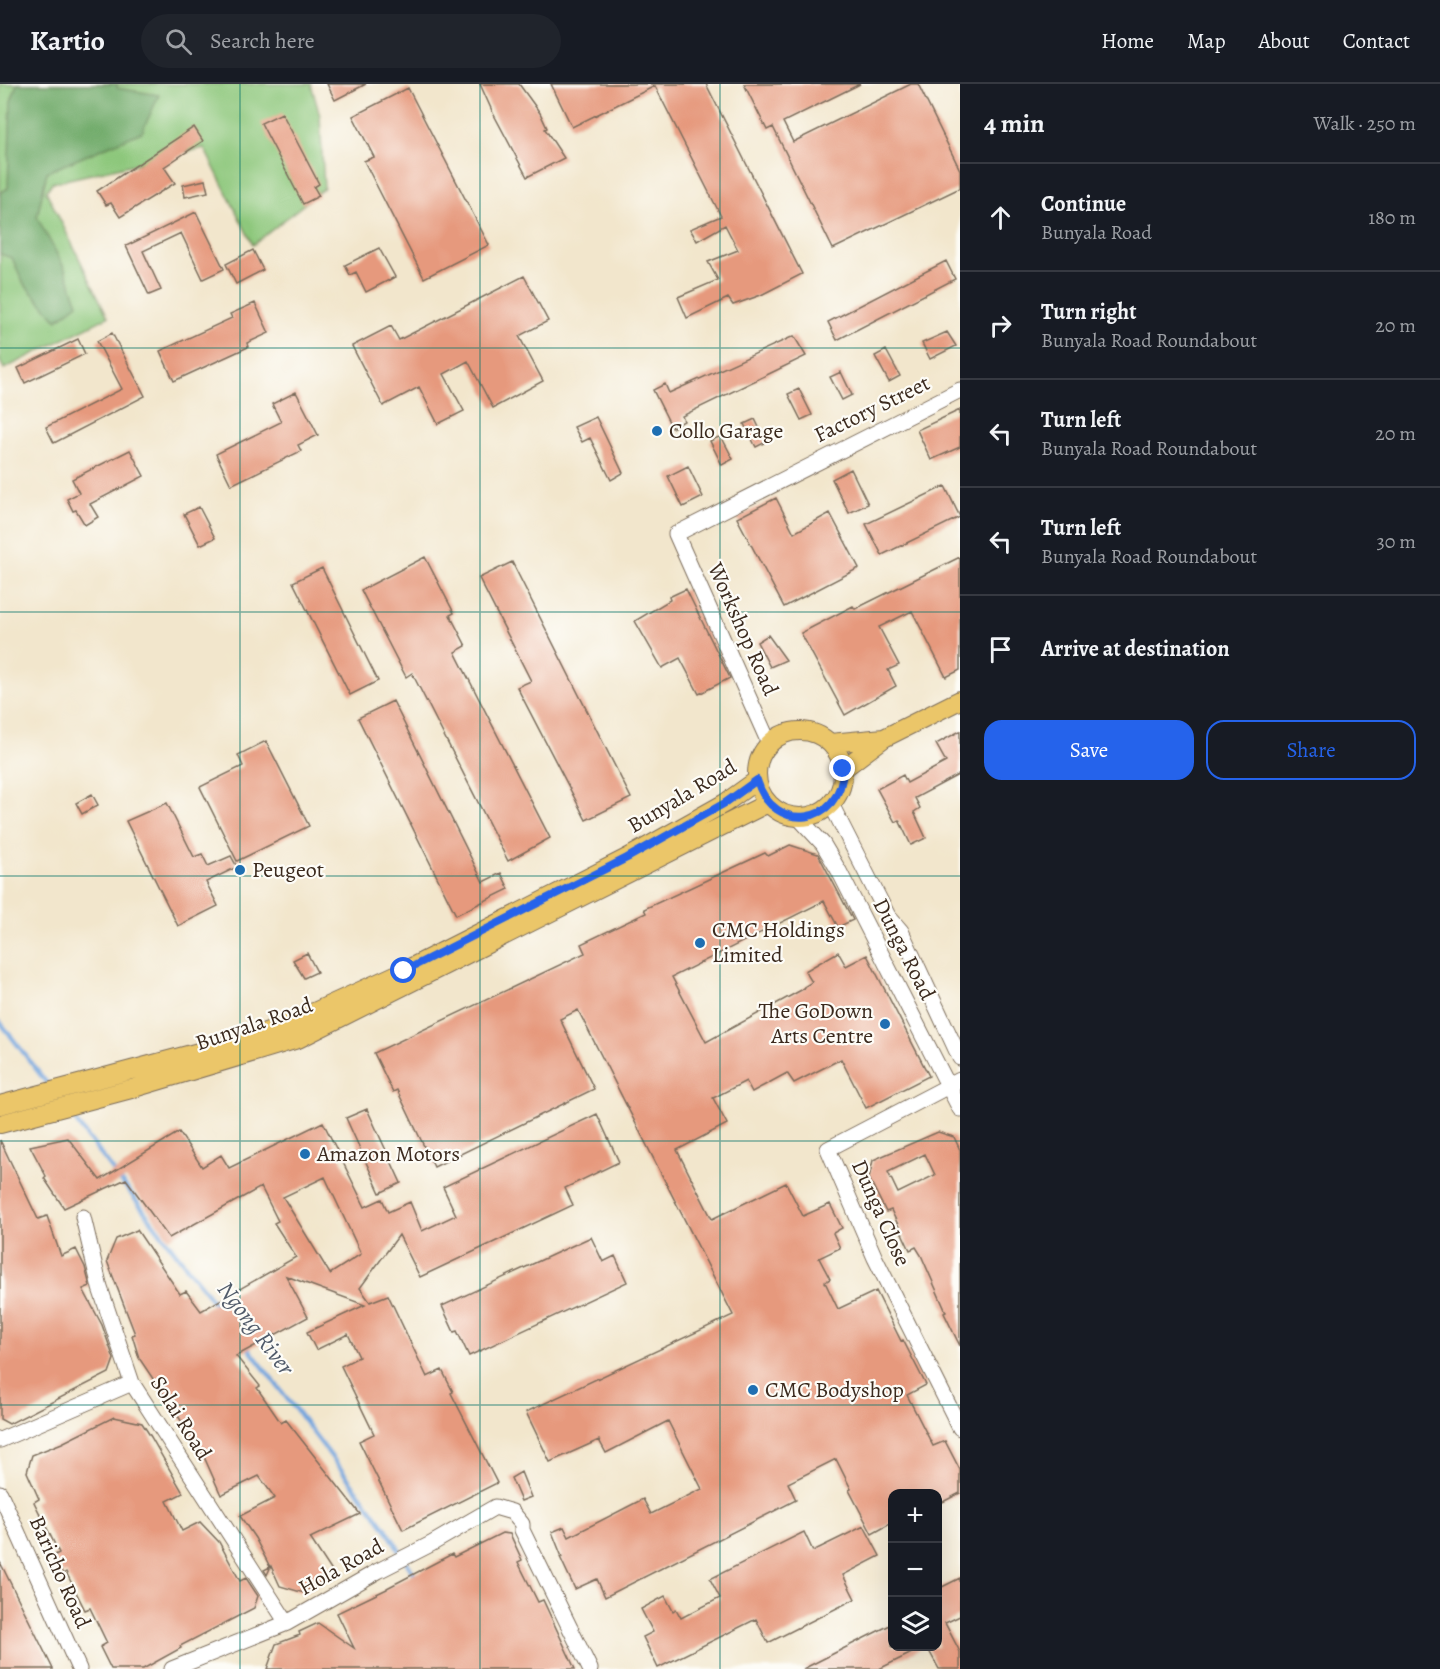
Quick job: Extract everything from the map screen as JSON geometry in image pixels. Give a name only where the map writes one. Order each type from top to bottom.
[{"type":"main road","points":[[843,769],[884,738],[960,700]]},
{"type":"main road","points":[[800,731],[816,734],[830,743],[839,755],[843,769],[843,781],[839,793],[831,804],[816,814],[798,817],[782,813],[768,803],[760,793],[757,780],[759,760],[769,743],[783,734],[800,731]]},
{"type":"main road","points":[[830,743],[884,738]]},
{"type":"main road","name":"Bunyala Road","points":[[0,1105],[244,1040],[290,1023],[404,971],[627,858],[725,803],[757,780]]},
{"type":"main road","name":"Bunyala Road","points":[[0,1124],[131,1089],[298,1039],[768,803]]},
{"type":"street","name":"Factory Street","points":[[676,534],[960,390]]},
{"type":"street","name":"Workshop Road","points":[[676,534],[769,743]]},
{"type":"street","name":"Dunga Road","points":[[831,804],[888,916],[901,931],[960,1058]]},
{"type":"street","name":"Dunga Road","points":[[798,817],[823,844],[839,871],[954,1083],[960,1109]]},
{"type":"street","name":"Dunga Close","points":[[954,1083],[828,1149],[875,1258],[960,1428]]},
{"type":"street","name":"Solai Road","points":[[83,1216],[100,1288],[132,1383],[287,1623]]},
{"type":"street","points":[[0,1440],[132,1383]]},
{"type":"street","name":"Baricho Road","points":[[0,1493],[79,1669]]},
{"type":"street","name":"Hola Road","points":[[172,1669],[287,1623],[495,1507],[512,1512],[522,1524],[522,1530],[590,1669]]},
{"type":"green space","points":[[0,84],[311,84],[320,116],[324,188],[253,245],[204,148],[52,183],[46,191],[108,317],[4,369],[0,361]]},
{"type":"green space","points":[[17,84],[117,84],[117,88],[159,95],[142,132],[47,172],[37,217],[65,269],[78,304],[57,320],[24,284],[12,258],[0,254],[0,193],[8,188],[11,101]]},
{"type":"building","points":[[327,84],[366,84],[335,100]]},
{"type":"building","points":[[480,84],[519,84],[540,113],[547,128],[545,129],[564,158],[527,177]]},
{"type":"building","points":[[551,84],[706,84],[802,274],[761,295],[733,305],[728,298],[687,318],[678,297],[718,280],[708,262],[738,250],[725,225],[697,241],[690,229],[721,216],[655,86],[572,127]]},
{"type":"building","points":[[744,84],[860,84],[783,122],[793,142],[911,84],[918,84],[960,170],[960,188],[833,249],[773,127],[767,130]]},
{"type":"building","points":[[408,88],[489,245],[424,278],[364,161],[374,157],[353,116]]},
{"type":"building","points":[[282,113],[319,184],[314,187],[319,196],[303,204],[261,123]]},
{"type":"building","points":[[194,127],[203,141],[164,167],[175,183],[120,217],[111,203],[106,205],[97,191]]},
{"type":"building","points":[[205,180],[208,192],[185,197],[183,185]]},
{"type":"building","points":[[196,212],[224,269],[203,279],[181,233],[143,251],[161,290],[149,295],[126,246]]},
{"type":"building","points":[[379,248],[395,277],[366,292],[356,272],[350,275],[345,265]]},
{"type":"building","points":[[253,250],[263,270],[236,284],[226,264]]},
{"type":"building","points":[[946,261],[955,279],[837,340],[828,322]]},
{"type":"building","points":[[524,276],[548,321],[519,336],[543,381],[493,408],[468,361],[444,374],[464,411],[438,424],[419,387],[383,406],[352,346],[391,326],[399,340]]},
{"type":"building","points":[[255,303],[269,333],[247,343],[248,347],[174,381],[160,351],[232,318],[230,314]]},
{"type":"building","points":[[947,332],[956,346],[930,359],[922,343]]},
{"type":"building","points":[[112,333],[145,396],[54,443],[46,427],[122,389],[97,341]]},
{"type":"building","points":[[794,336],[806,356],[682,416],[684,421],[672,428],[653,390],[665,384],[669,393]]},
{"type":"building","points":[[78,339],[85,354],[25,383],[18,368]]},
{"type":"building","points":[[886,350],[900,376],[889,382],[875,356]]},
{"type":"building","points":[[841,372],[852,395],[842,400],[830,377]]},
{"type":"building","points":[[799,389],[812,415],[801,420],[788,394]]},
{"type":"building","points":[[296,392],[318,435],[298,445],[301,451],[231,485],[216,454],[281,422],[272,404]]},
{"type":"building","points":[[960,410],[960,447],[931,460],[917,430]]},
{"type":"building","points":[[596,417],[623,473],[611,480],[590,438],[582,442],[574,427]]},
{"type":"building","points":[[755,419],[766,442],[756,447],[744,424]]},
{"type":"building","points":[[721,436],[733,459],[722,465],[710,441]]},
{"type":"building","points":[[130,450],[144,476],[90,504],[98,517],[85,525],[76,510],[73,511],[67,499],[79,493],[72,479]]},
{"type":"building","points":[[688,466],[703,497],[683,507],[668,476]]},
{"type":"building","points":[[851,469],[868,504],[849,513],[832,479]]},
{"type":"building","points":[[945,486],[960,517],[882,555],[866,524]]},
{"type":"building","points":[[776,498],[794,533],[830,513],[859,568],[784,607],[737,518]]},
{"type":"building","points":[[199,507],[215,538],[200,545],[184,514]]},
{"type":"building","points":[[425,557],[454,613],[450,615],[466,646],[455,652],[550,838],[508,861],[412,673],[406,677],[361,590]]},
{"type":"building","points":[[960,557],[960,670],[946,677],[912,611],[879,627],[899,665],[888,670],[896,686],[845,715],[801,633],[853,606],[855,609]]},
{"type":"building","points":[[512,562],[631,798],[586,820],[517,687],[531,681],[479,578]]},
{"type":"building","points":[[322,568],[378,681],[350,695],[293,582]]},
{"type":"building","points":[[686,589],[730,678],[699,694],[680,658],[662,668],[635,621],[670,600],[669,597]]},
{"type":"building","points":[[768,635],[786,660],[770,667],[757,642]]},
{"type":"building","points":[[393,701],[483,882],[501,873],[509,889],[456,915],[358,718]]},
{"type":"building","points":[[960,731],[960,774],[915,798],[920,808],[914,812],[926,838],[911,845],[899,820],[895,822],[877,789],[903,775],[907,783],[946,762],[936,744]]},
{"type":"building","points":[[266,741],[309,826],[237,861],[200,787],[243,766],[238,755]]},
{"type":"building","points":[[92,794],[98,805],[82,814],[76,803]]},
{"type":"building","points":[[167,803],[194,857],[202,854],[208,866],[231,856],[237,867],[206,882],[218,906],[178,926],[126,821]]},
{"type":"building","points":[[790,845],[818,854],[853,920],[838,927],[824,901],[672,977],[706,1042],[805,988],[812,982],[805,971],[838,952],[846,966],[867,955],[929,1076],[866,1108],[841,1059],[794,1083],[787,1073],[752,1092],[746,1081],[713,1098],[727,1124],[677,1150],[712,1219],[786,1183],[803,1216],[830,1204],[842,1228],[833,1233],[840,1248],[819,1258],[830,1279],[825,1282],[838,1309],[876,1291],[926,1385],[907,1395],[933,1446],[945,1441],[960,1470],[960,1493],[942,1502],[942,1489],[888,1489],[888,1525],[872,1534],[836,1459],[788,1483],[796,1500],[605,1597],[597,1579],[575,1589],[560,1557],[562,1557],[552,1532],[564,1527],[569,1537],[643,1499],[651,1514],[702,1489],[668,1421],[606,1453],[599,1440],[550,1462],[526,1412],[733,1315],[578,1010],[560,1019],[594,1089],[434,1167],[397,1090],[393,1092],[374,1053],[585,953],[581,944],[646,913],[644,909],[765,853],[768,856]]},
{"type":"building","points":[[307,953],[317,972],[304,978],[293,960]]},
{"type":"building","points":[[367,1109],[401,1183],[380,1193],[346,1118]]},
{"type":"building","points":[[597,1114],[619,1162],[565,1188],[573,1205],[420,1277],[399,1235],[360,1288],[370,1302],[388,1295],[427,1377],[442,1370],[453,1392],[451,1393],[497,1483],[403,1530],[359,1441],[374,1434],[341,1366],[359,1357],[348,1334],[316,1350],[307,1332],[365,1305],[286,1276],[308,1317],[236,1356],[260,1386],[257,1388],[281,1423],[286,1420],[360,1514],[310,1538],[333,1573],[304,1593],[280,1586],[271,1566],[267,1575],[264,1570],[270,1567],[240,1516],[275,1498],[259,1476],[221,1495],[184,1421],[182,1422],[139,1358],[132,1335],[135,1334],[107,1261],[116,1239],[137,1230],[180,1294],[186,1291],[201,1311],[296,1257],[274,1223],[278,1221],[261,1187],[169,1238],[126,1179],[64,1208],[44,1178],[46,1176],[30,1146],[68,1138],[100,1180],[179,1132],[202,1167],[221,1155],[229,1168],[323,1122],[365,1207],[382,1199],[388,1212],[410,1202],[422,1231],[456,1215],[443,1187]],"holes":[[[325,1177],[361,1254],[330,1274],[283,1197]]]},
{"type":"building","points":[[938,1132],[954,1137],[960,1150],[960,1346],[921,1255],[916,1247],[910,1250],[891,1210],[886,1212],[869,1178],[873,1160]],"holes":[[[925,1154],[935,1175],[898,1193],[888,1172]]]},
{"type":"building","points":[[0,1140],[38,1219],[47,1216],[61,1256],[76,1249],[85,1267],[90,1286],[83,1289],[102,1325],[114,1359],[109,1373],[9,1424],[0,1419]]},
{"type":"building","points":[[591,1237],[603,1262],[615,1256],[627,1282],[469,1356],[442,1306]]},
{"type":"building","points":[[114,1417],[142,1423],[151,1437],[183,1493],[167,1501],[182,1531],[200,1522],[219,1542],[240,1581],[246,1578],[258,1596],[254,1608],[180,1646],[181,1648],[143,1669],[111,1669],[100,1647],[107,1643],[90,1608],[85,1610],[66,1572],[63,1574],[53,1556],[59,1553],[34,1502],[39,1499],[27,1472],[32,1455]]},
{"type":"building","points":[[521,1472],[531,1497],[521,1501],[511,1478]]},
{"type":"building","points":[[864,1526],[880,1556],[843,1575],[855,1599],[768,1643],[756,1619],[658,1668],[643,1637],[653,1632],[641,1609],[665,1596],[673,1611],[676,1609],[681,1618],[720,1598],[710,1579],[804,1532],[813,1551]]},
{"type":"building","points":[[502,1533],[510,1534],[522,1560],[518,1562],[538,1602],[543,1600],[575,1669],[267,1669],[276,1644],[300,1635],[299,1632],[318,1623],[354,1648],[337,1613],[452,1554],[454,1557]]},
{"type":"building","points":[[0,1562],[53,1669],[0,1669]]},
{"type":"building","points":[[960,1578],[960,1616],[945,1623],[960,1652],[960,1669],[939,1669],[929,1651],[942,1651],[942,1587]]},
{"type":"building","points":[[888,1626],[888,1651],[916,1651],[879,1669],[803,1669]]},
{"type":"waterway","name":"Ngong River","points":[[0,1022],[49,1086]]},
{"type":"waterway","name":"Ngong River","points":[[67,1110],[218,1308]]},
{"type":"waterway","name":"Ngong River","points":[[247,1346],[385,1527],[417,1579]]},
{"type":"place","name":"Collo Garage","points":[[657,431]]},
{"type":"place","name":"Peugeot","points":[[240,870]]},
{"type":"place","name":"CMC Holdings Limited","points":[[700,943]]},
{"type":"place","name":"The GoDown Arts Centre","points":[[885,1024]]},
{"type":"place","name":"Amazon Motors","points":[[305,1154]]},
{"type":"place","name":"CMC Bodyshop","points":[[753,1390]]},
{"type":"route","points":[[404,971],[627,858],[725,803],[757,780],[760,793],[774,809],[789,816],[816,814],[831,804],[839,793],[843,781],[843,769]]}]
